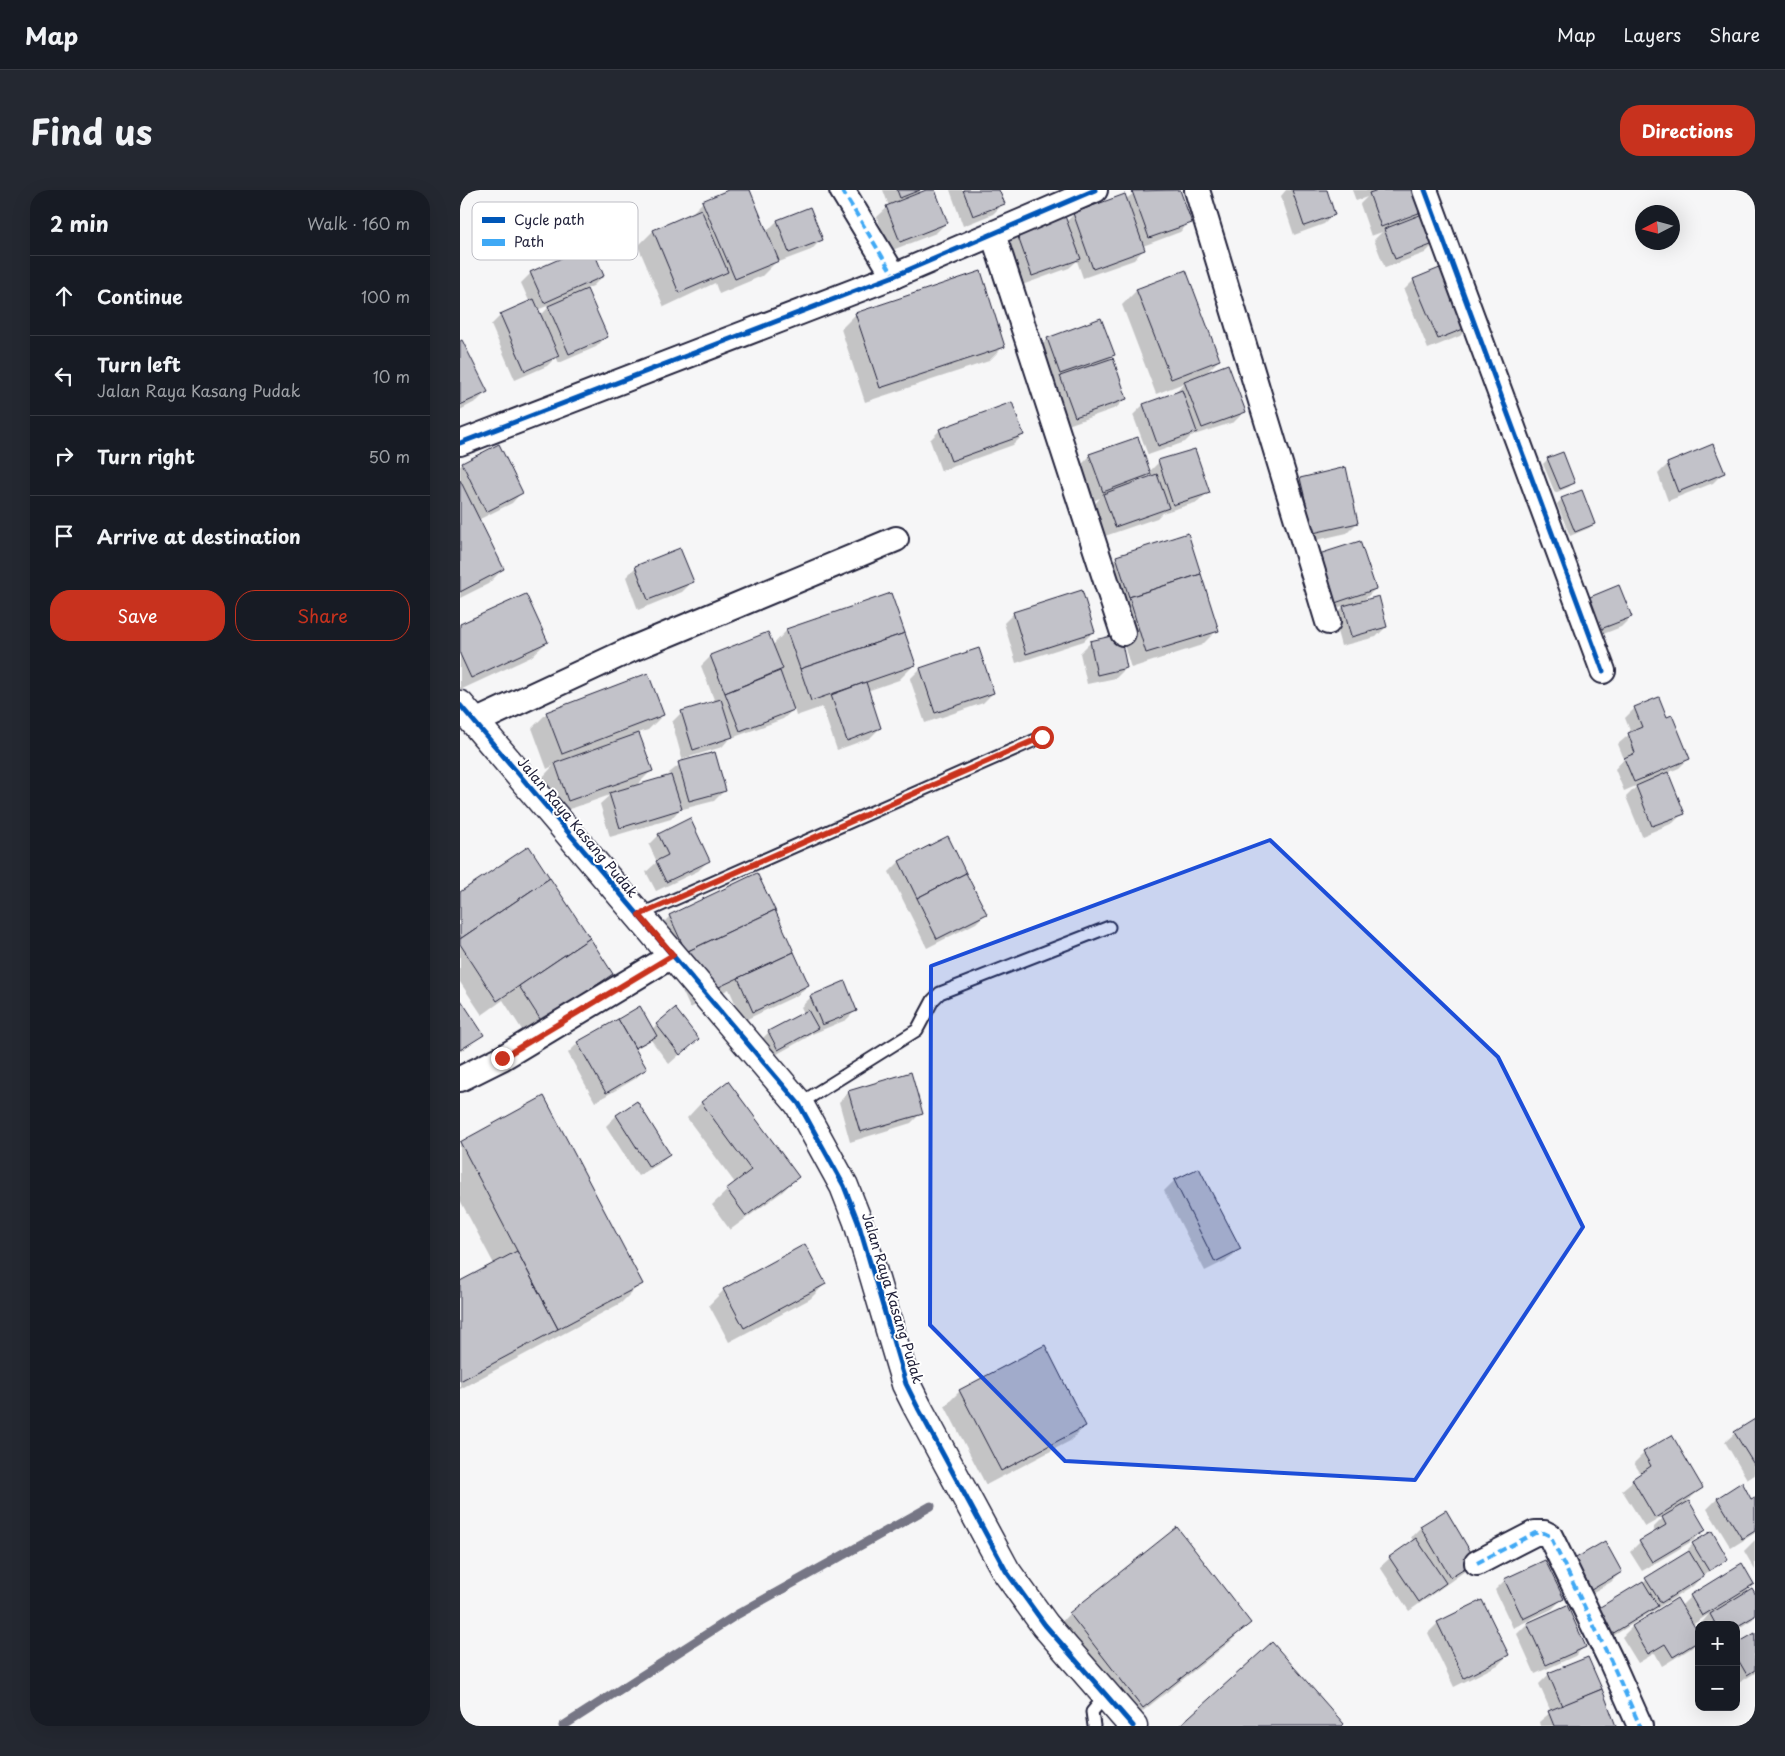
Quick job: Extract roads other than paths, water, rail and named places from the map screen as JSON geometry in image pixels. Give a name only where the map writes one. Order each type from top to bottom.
[{"type":"street","points":[[842,190],[894,276]]},
{"type":"street","points":[[460,443],[894,276],[1095,190]]},
{"type":"street","points":[[1197,190],[1328,622]]},
{"type":"street","points":[[1425,190],[1603,671]]},
{"type":"street","points":[[993,234],[1123,633]]},
{"type":"street","points":[[468,714],[632,649],[896,540]]},
{"type":"street","name":"Jalan Raya Kasang Pudak","points":[[468,714],[529,789],[639,915],[799,1104],[844,1186],[858,1222],[906,1384],[918,1408],[1006,1571],[1045,1625],[1133,1726]]},
{"type":"street","points":[[460,1079],[502,1058],[673,955]]},
{"type":"street","points":[[1477,1563],[1536,1533],[1544,1533],[1550,1536],[1611,1661],[1640,1726]]},
{"type":"lane","points":[[639,915],[1042,737]]},
{"type":"lane","points":[[799,1104],[917,1030],[933,1000],[940,993],[1109,927]]},
{"type":"lane","points":[[1094,1726],[1092,1712],[1106,1695]]},
{"type":"waterway","points":[[563,1726],[738,1614],[931,1506]]}]
